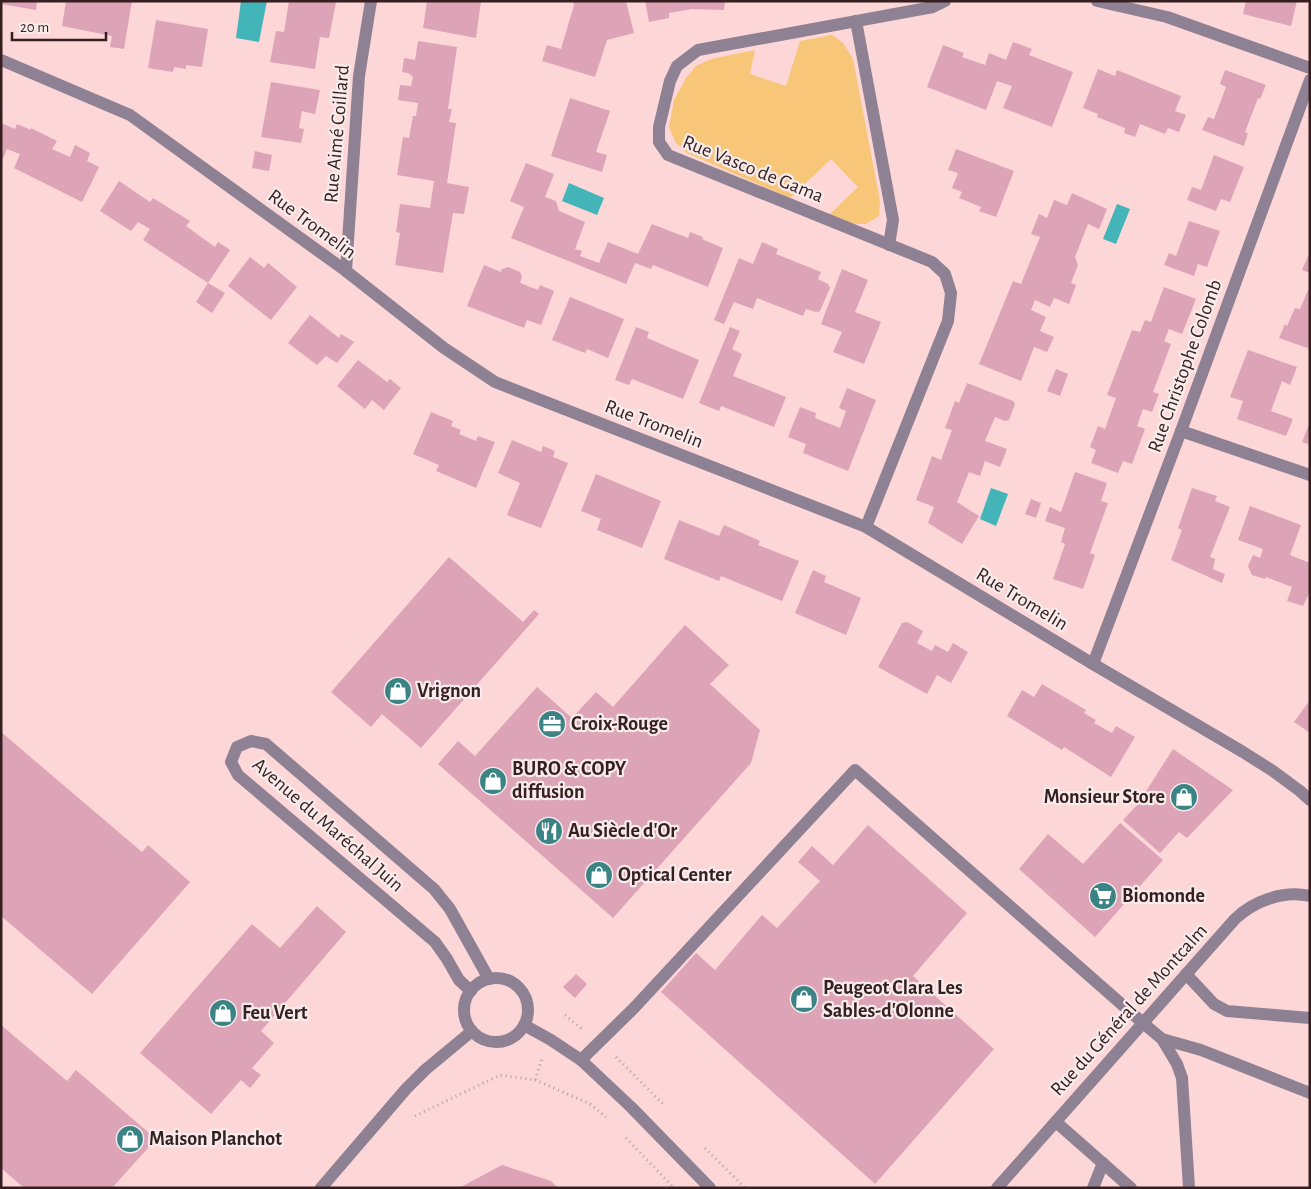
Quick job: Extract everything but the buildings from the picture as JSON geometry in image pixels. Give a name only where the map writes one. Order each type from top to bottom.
[{"type":"street","name":"Rue Aimé Coillard","points":[[346,271],[359,76],[371,1]]},
{"type":"street","name":"Rue Vasco de Gama","points":[[866,528],[948,321],[951,293],[945,274],[932,262],[668,155],[659,142],[659,127],[670,81],[677,66],[698,50],[933,7],[945,1]]},
{"type":"street","points":[[1097,1],[1167,17],[1310,68]]},
{"type":"street","points":[[856,21],[893,220],[889,244]]},
{"type":"street","name":"Rue Tromelin","points":[[1,60],[130,115],[346,271],[444,348],[495,382],[866,528],[1243,752],[1273,771],[1310,800]]},
{"type":"street","name":"Rue Christophe Colomb","points":[[1093,664],[1310,80]]},
{"type":"street","points":[[1181,431],[1310,475]]},
{"type":"street","name":"Avenue du Maréchal Juin","points":[[471,991],[459,980],[447,958],[435,942],[238,774],[231,762],[237,747],[251,741],[266,744],[434,888],[450,909],[489,979]]},
{"type":"street","points":[[581,1060],[650,991],[855,770],[1162,1039],[1178,1064],[1182,1078],[1189,1188]]},
{"type":"street","name":"Rue du Général de Montcalm","points":[[997,1188],[1235,919],[1257,903],[1271,898],[1310,896]]},
{"type":"street","points":[[1186,974],[1214,1004],[1227,1011],[1310,1018]]},
{"type":"street","points":[[489,979],[507,980],[515,985],[521,990],[528,1007],[524,1025],[518,1033],[500,1042],[490,1041],[472,1031],[467,1024],[465,1015],[464,1006],[466,998],[479,983],[489,979]]},
{"type":"street","points":[[524,1025],[581,1060],[710,1188]]},
{"type":"street","points":[[321,1188],[406,1089],[425,1070],[472,1031]]},
{"type":"street","points":[[1162,1039],[1202,1050],[1310,1093]]},
{"type":"street","points":[[1056,1122],[1103,1163],[1124,1185]]},
{"type":"street","points":[[1093,1188],[1103,1163]]},
{"type":"path","points":[[535,1080],[542,1059]]},
{"type":"path","points":[[409,1119],[500,1075],[535,1080],[590,1104],[609,1120]]},
{"type":"path","points":[[622,1134],[674,1188]]},
{"type":"shaded area","points":[[832,35],[843,43],[853,59],[880,201],[879,216],[866,224],[850,224],[829,215],[858,187],[831,159],[790,198],[687,153],[675,142],[669,127],[674,100],[686,78],[696,66],[711,59],[755,50],[750,74],[786,86],[800,41]]},
{"type":"water","points":[[241,1],[267,1],[259,42],[236,38]]},
{"type":"water","points":[[569,183],[604,198],[597,215],[562,201]]},
{"type":"water","points":[[1117,204],[1130,209],[1116,244],[1103,239]]},
{"type":"water","points":[[991,488],[1008,494],[996,526],[980,519]]},
{"type":"place","name":"Vrignon","points":[[398,691]]},
{"type":"place","name":"Croix-Rouge","points":[[552,724]]},
{"type":"place","name":"BURO & COPY diffusion","points":[[493,781]]},
{"type":"place","name":"Monsieur Store","points":[[1184,797]]},
{"type":"place","name":"Au Siècle d'Or","points":[[549,831]]},
{"type":"place","name":"Optical Center","points":[[599,875]]},
{"type":"place","name":"Biomonde","points":[[1103,896]]},
{"type":"place","name":"Peugeot Clara Les Sables-d'Olonne","points":[[804,999]]},
{"type":"place","name":"Feu Vert","points":[[223,1013]]},
{"type":"place","name":"Maison Planchot","points":[[130,1139]]}]
